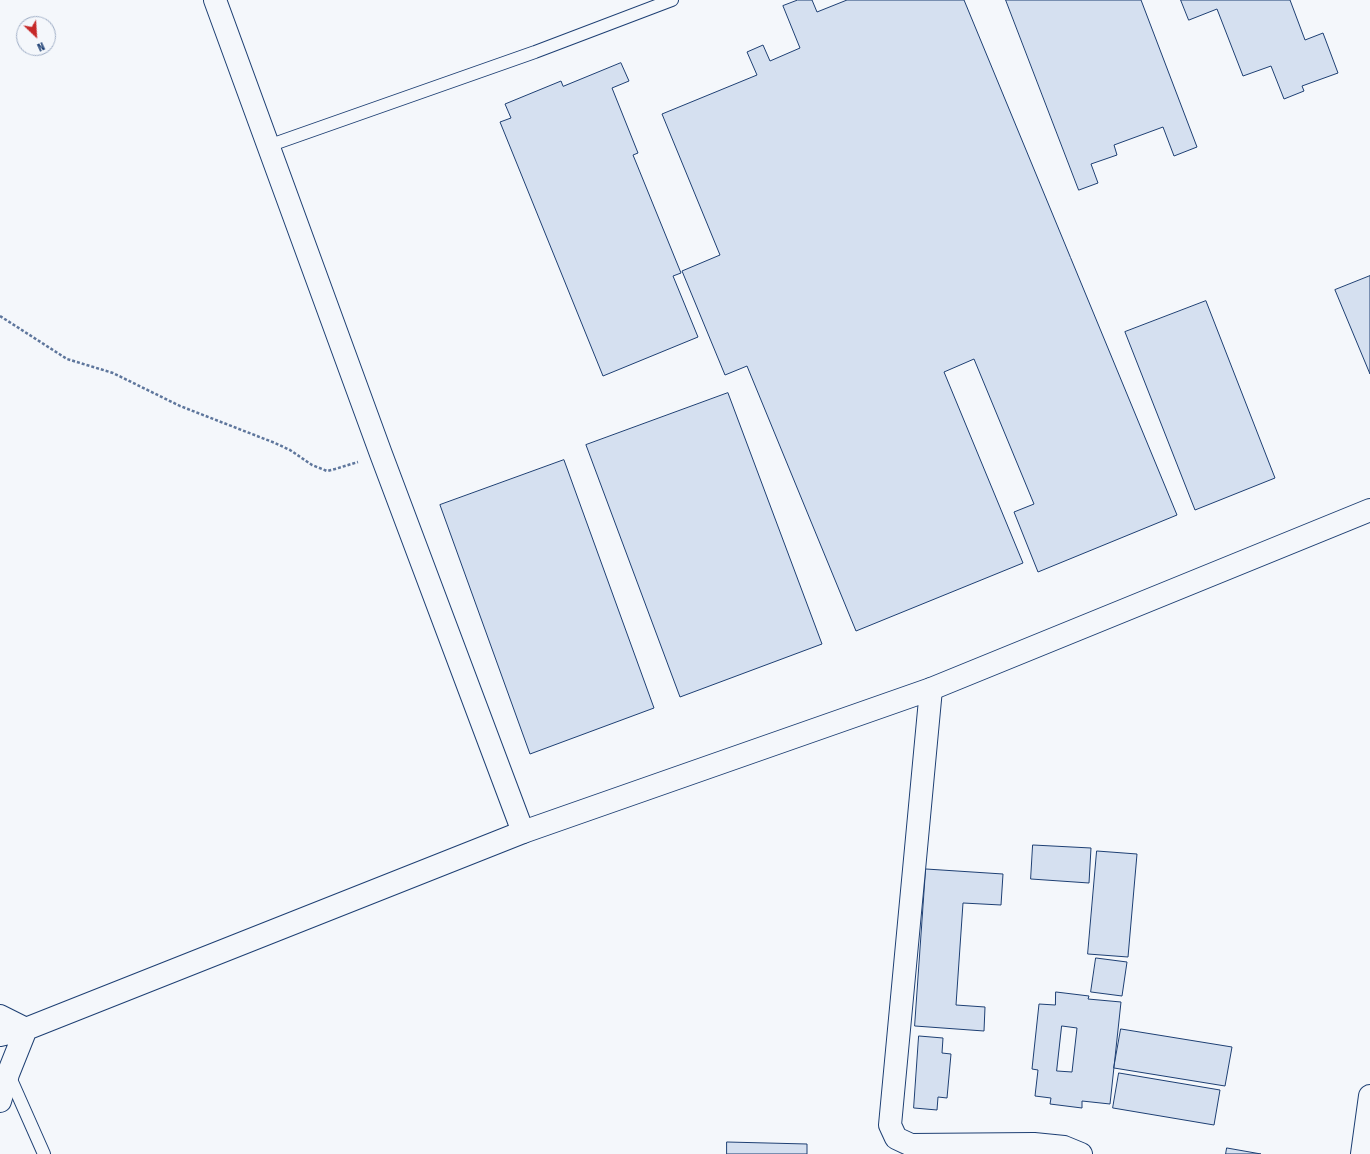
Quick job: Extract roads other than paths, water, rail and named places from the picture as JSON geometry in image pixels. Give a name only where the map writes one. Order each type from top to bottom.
[{"type":"street","points":[[215,0],[381,454],[523,832]]},
{"type":"street","points":[[0,1035],[26,1029],[523,832],[931,689],[1370,510]]},
{"type":"street","points":[[890,1154],[890,1125],[931,689]]},
{"type":"street","points":[[0,1016],[26,1029]]},
{"type":"street","points":[[0,1101],[8,1074],[26,1029]]},
{"type":"street","points":[[1362,1154],[1370,1096]]},
{"type":"street","points":[[890,1125],[896,1138],[911,1146],[1034,1144],[1064,1147],[1080,1154]]},
{"type":"lane","points":[[268,146],[535,52],[672,0]]},
{"type":"lane","points":[[8,1074],[44,1154]]}]
